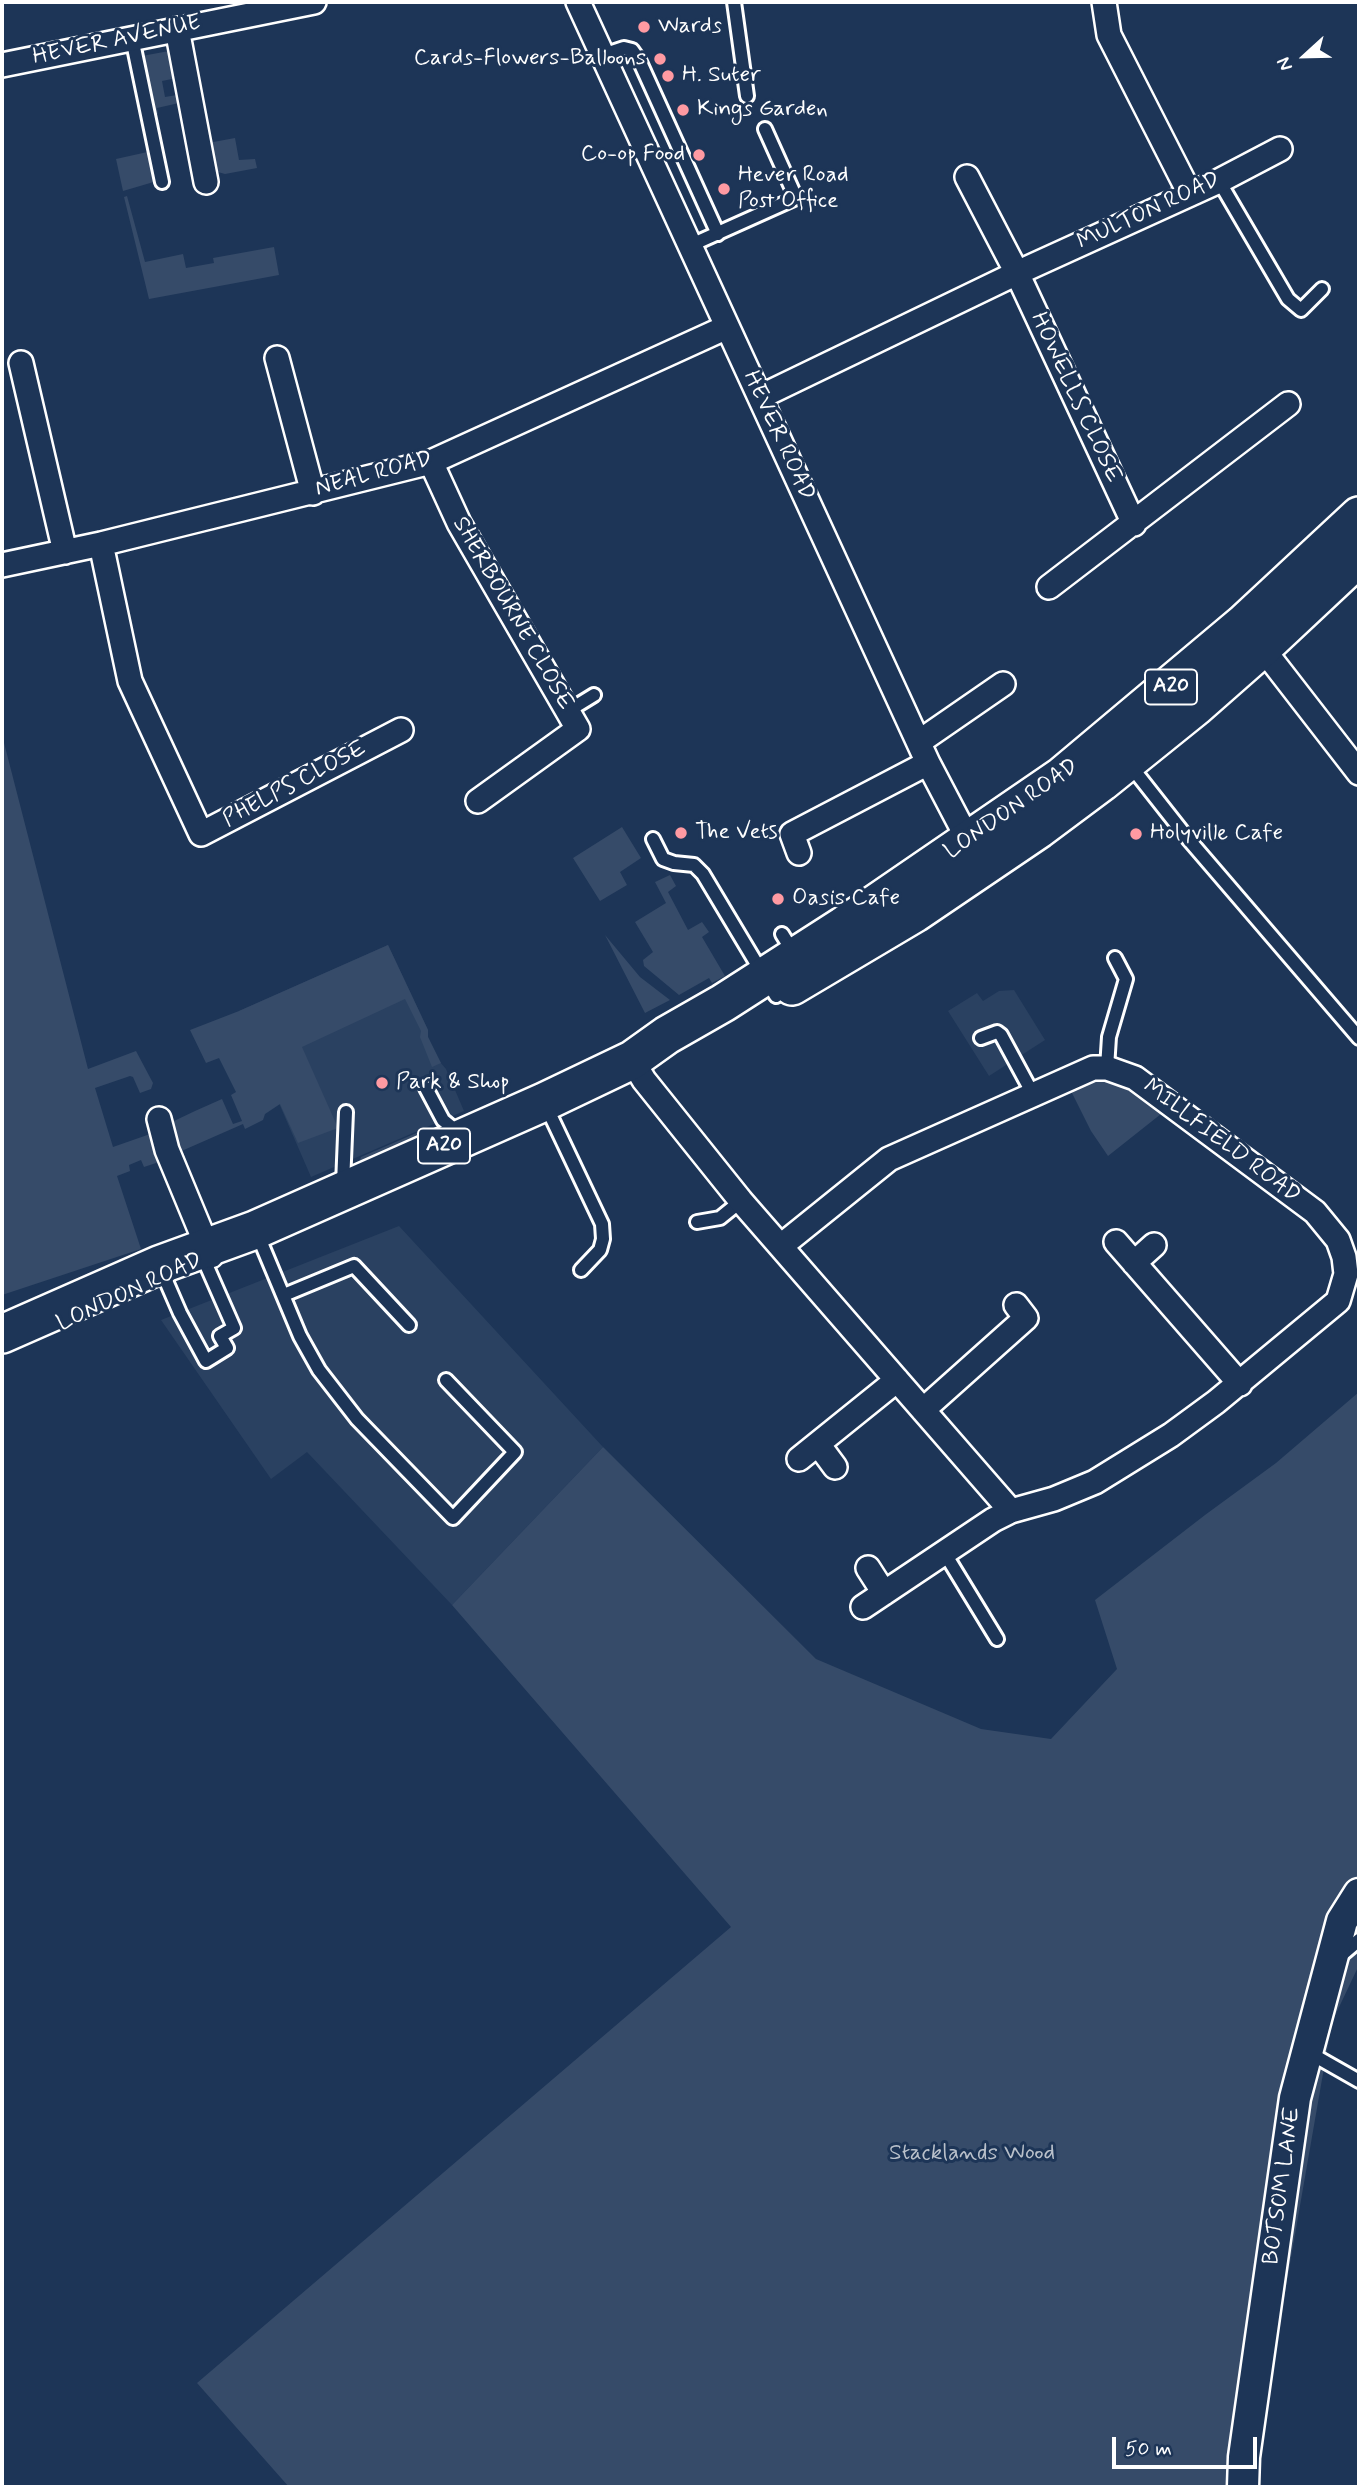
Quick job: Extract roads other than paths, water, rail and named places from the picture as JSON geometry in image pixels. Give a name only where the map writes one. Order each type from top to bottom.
[{"type":"main road","name":"LONDON ROAD","points":[[1253,636],[1359,516]]},
{"type":"main road","name":"LONDON ROAD","points":[[2,1334],[205,1253],[544,1102],[632,1060],[667,1035],[771,986],[796,956],[903,920],[976,854],[1118,750],[1253,636],[1359,557]]},
{"type":"main road","name":"LONDON ROAD","points":[[2,1350],[162,1271]]},
{"type":"street","name":"HEVER AVENUE","points":[[2,63],[314,2]]},
{"type":"street","name":"HEVER ROAD","points":[[578,2],[928,764],[976,854]]},
{"type":"street","points":[[1104,2],[1110,36],[1190,194]]},
{"type":"street","points":[[177,29],[206,182]]},
{"type":"street","name":"MULTON ROAD","points":[[760,397],[1017,273],[1219,181],[1280,149]]},
{"type":"street","points":[[967,177],[1017,273]]},
{"type":"street","name":"HOWELLS CLOSE","points":[[1017,273],[1134,524]]},
{"type":"street","name":"NEAL ROAD","points":[[2,565],[102,544],[431,462],[727,327]]},
{"type":"street","points":[[276,358],[313,492]]},
{"type":"street","points":[[21,363],[65,552]]},
{"type":"street","points":[[1049,586],[1134,524],[1288,404]]},
{"type":"street","name":"SHERBOURNE CLOSE","points":[[431,462],[459,523],[578,729],[478,801]]},
{"type":"street","name":"PHELPS CLOSE","points":[[102,544],[130,681],[201,834],[401,730]]},
{"type":"street","points":[[1253,636],[1359,773]]},
{"type":"street","points":[[919,742],[1003,684]]},
{"type":"street","points":[[793,835],[928,764]]},
{"type":"street","points":[[632,1060],[644,1080],[741,1201],[1011,1510]]},
{"type":"street","points":[[781,1246],[889,1159],[1093,1068],[1107,1068]]},
{"type":"street","name":"MILLFIELD ROAD","points":[[863,1607],[1011,1510],[1054,1499],[1095,1482],[1171,1435],[1240,1384],[1338,1301],[1346,1274],[1338,1240],[1315,1212],[1135,1078],[1107,1068]]},
{"type":"street","points":[[159,1119],[167,1150],[205,1253]]},
{"type":"street","points":[[1116,1242],[1240,1384]]},
{"type":"street","points":[[1134,1263],[1154,1245]]},
{"type":"street","points":[[923,1410],[1026,1318],[1016,1305]]},
{"type":"street","points":[[799,1459],[897,1380]]},
{"type":"street","points":[[818,1444],[835,1467]]},
{"type":"street","points":[[868,1568],[884,1593]]},
{"type":"street","name":"BOTSOM LANE","points":[[1243,2487],[1244,2457],[1295,2098],[1342,1921],[1359,1894]]},
{"type":"lane","points":[[734,2],[747,96]]},
{"type":"lane","points":[[132,38],[162,182]]},
{"type":"lane","points":[[603,55],[624,48],[632,50],[639,60],[718,234]]},
{"type":"lane","points":[[689,246],[796,198],[765,129]]},
{"type":"lane","points":[[1219,181],[1288,299],[1301,310],[1322,289]]},
{"type":"lane","points":[[568,711],[594,695]]},
{"type":"lane","points":[[1118,750],[1189,840],[1359,1038]]},
{"type":"lane","points":[[653,839],[663,859],[694,865],[703,874],[771,986]]},
{"type":"lane","points":[[1107,1068],[1109,1037],[1126,979],[1115,958]]},
{"type":"lane","points":[[981,1038],[997,1032],[1001,1035],[1034,1096]]},
{"type":"lane","points":[[426,1088],[443,1120],[463,1138]]},
{"type":"lane","points":[[544,1102],[602,1224],[603,1242],[600,1250],[581,1270]]},
{"type":"lane","points":[[343,1191],[346,1112]]},
{"type":"lane","points":[[697,1222],[720,1218],[741,1201]]},
{"type":"lane","points":[[255,1230],[300,1336],[320,1370],[357,1419],[453,1518],[515,1452],[446,1380]]},
{"type":"lane","points":[[162,1271],[180,1313],[206,1361],[227,1348],[220,1336],[234,1328],[205,1253]]},
{"type":"lane","points":[[284,1296],[354,1266],[409,1325]]},
{"type":"lane","points":[[944,1552],[997,1639]]},
{"type":"lane","points":[[1330,1966],[1359,1940]]},
{"type":"lane","points":[[1307,2052],[1359,2081]]},
{"type":"place","name":"Wards","points":[[644,27]]},
{"type":"place","name":"Cards-Flowers-Balloons","points":[[660,59]]},
{"type":"place","name":"H. Suter","points":[[668,76]]},
{"type":"place","name":"Kings Garden","points":[[683,110]]},
{"type":"place","name":"Co-op Food","points":[[699,155]]},
{"type":"place","name":"Hever Road Post Office","points":[[724,189]]},
{"type":"place","name":"The Vets","points":[[681,833]]},
{"type":"place","name":"Holyville Cafe","points":[[1136,834]]},
{"type":"place","name":"Oasis Cafe","points":[[778,899]]},
{"type":"place","name":"Park & Shop","points":[[382,1083]]},
{"type":"park label","name":"Stacklands Wood","points":[[972,2154]]}]
